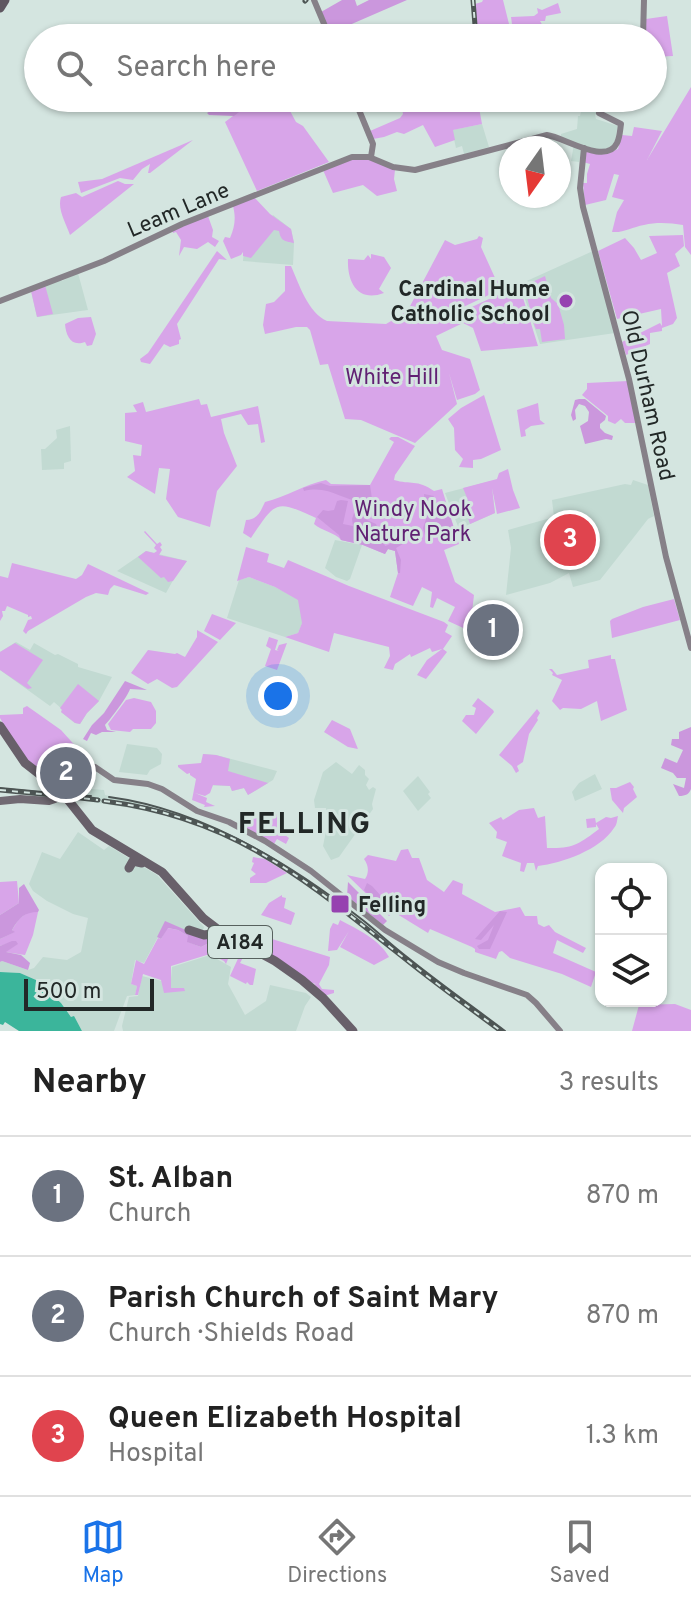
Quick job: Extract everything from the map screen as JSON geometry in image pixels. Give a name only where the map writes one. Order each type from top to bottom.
[{"type":"highway","name":"A184","points":[[0,729],[20,758],[62,794],[83,821],[95,832],[163,874],[212,930]]},
{"type":"highway","name":"A184","points":[[0,729],[20,762],[62,794],[84,827],[163,874],[212,930],[275,961],[302,980],[350,1031]]},
{"type":"highway","points":[[129,868],[134,861],[146,864]]},
{"type":"highway","points":[[183,886],[212,930],[202,935],[189,930]]},
{"type":"main road","points":[[314,0],[324,24]]},
{"type":"main road","points":[[643,24],[644,0]]},
{"type":"main road","points":[[360,112],[372,142],[371,157],[393,167],[415,170],[544,135],[603,152],[614,148],[621,124],[600,112]]},
{"type":"main road","name":"Old Durham Road","points":[[584,148],[581,176],[583,207],[629,379],[666,557],[691,648]]},
{"type":"main road","name":"Leam Lane","points":[[0,301],[104,261],[182,224],[344,160],[358,156],[371,157]]},
{"type":"main road","points":[[0,801],[45,802],[62,794],[94,766],[114,780],[162,789],[199,812],[229,822],[265,841],[311,871],[385,930],[438,962],[527,995],[560,1031]]},
{"type":"shaded area","points":[[342,0],[355,0],[357,6],[369,0],[407,0],[352,24],[327,24],[321,12]]},
{"type":"shaded area","points":[[209,112],[239,112],[234,116]]},
{"type":"shaded area","points":[[581,112],[597,112],[596,119],[618,126],[614,146],[601,150],[583,146],[579,162],[571,161],[574,144],[571,136],[561,134],[577,129]]},
{"type":"shaded area","points":[[482,124],[489,147],[464,154],[462,146],[456,148],[452,130]]},
{"type":"shaded area","points":[[273,215],[291,229],[293,265],[243,261],[244,250]]},
{"type":"shaded area","name":"Cardinal Hume Catholic School","points":[[593,251],[615,333],[540,344],[520,284]]},
{"type":"shaded area","points":[[78,273],[88,310],[37,317],[31,291]]},
{"type":"shaded area","points":[[585,399],[606,416],[600,428],[613,436],[612,440],[585,444],[580,426],[588,421],[589,412],[579,404],[575,410],[576,419],[573,421],[571,415],[575,400]]},
{"type":"shaded area","points":[[70,426],[71,461],[64,463],[64,469],[42,470],[41,449],[57,438],[56,430]]},
{"type":"shaded area","points":[[633,480],[648,485],[654,516],[648,519],[600,580],[573,587],[569,573],[550,583],[506,595],[511,548],[508,530],[554,517],[552,500],[631,485]]},
{"type":"shaded area","points":[[491,481],[495,513],[459,529],[445,493]]},
{"type":"shaded area","points":[[321,483],[330,486],[370,485],[372,499],[356,501],[324,490],[304,491],[303,488]]},
{"type":"shaded area","points":[[424,494],[434,496],[428,505],[434,518],[450,516],[457,538],[449,538],[445,530],[429,537],[425,535]]},
{"type":"shaded area","points":[[337,501],[348,501],[343,524],[353,526],[354,513],[358,511],[376,524],[385,546],[406,538],[396,548],[401,560],[400,573],[395,551],[388,549],[385,554],[341,540],[317,517],[323,510],[334,510]]},
{"type":"shaded area","points":[[335,540],[362,545],[347,581],[325,568]]},
{"type":"shaded area","points":[[146,551],[187,561],[166,593],[117,571]]},
{"type":"shaded area","points":[[249,577],[310,605],[298,633],[285,637],[227,618],[239,580]]},
{"type":"shaded area","points":[[16,642],[30,650],[34,643],[78,664],[78,667],[112,677],[99,701],[80,724],[61,712],[62,709],[54,702],[50,706],[0,670],[0,652]]},
{"type":"shaded area","points":[[125,681],[147,690],[130,689],[105,725],[107,730],[116,732],[91,733],[87,741],[83,739],[104,713]]},
{"type":"shaded area","points":[[691,727],[691,789],[679,796],[673,784],[684,788],[686,778],[677,778],[661,768],[665,758],[677,763],[683,750],[671,745],[672,739],[679,739],[679,732]]},
{"type":"shaded area","points":[[127,744],[157,748],[162,754],[161,764],[147,775],[119,772]]},
{"type":"shaded area","points":[[203,754],[277,771],[273,780],[248,795],[244,788],[232,791],[230,786],[204,785]]},
{"type":"shaded area","points":[[336,762],[352,774],[359,765],[369,779],[366,785],[369,790],[373,787],[376,789],[373,809],[339,857],[331,860],[323,846],[327,826],[326,808],[315,808],[314,800],[323,772]]},
{"type":"shaded area","points":[[595,774],[602,789],[575,801],[572,792],[579,783]]},
{"type":"shaded area","points":[[418,776],[431,798],[418,811],[403,791]]},
{"type":"shaded area","points":[[91,789],[140,802],[138,809],[72,799],[72,794],[90,794]]},
{"type":"shaded area","points":[[78,832],[104,850],[109,846],[157,875],[204,927],[201,937],[166,922],[144,963],[135,960],[131,984],[137,986],[135,995],[127,996],[114,1031],[82,1031],[74,1017],[36,980],[20,973],[0,972],[2,961],[28,970],[34,968],[43,957],[67,960],[81,952],[88,918],[47,901],[29,884],[42,852],[60,859]]},
{"type":"shaded area","points":[[348,882],[387,921],[383,925],[347,896]]},
{"type":"shaded area","points":[[367,883],[382,897],[400,899],[410,915],[378,905],[364,890]]},
{"type":"shaded area","points":[[24,884],[39,910],[22,916],[12,930],[15,932],[0,939],[0,915],[19,903],[19,888]]},
{"type":"shaded area","points":[[500,911],[507,912],[490,949],[479,949],[477,946],[488,940],[494,925],[481,940],[475,939]]},
{"type":"shaded area","points":[[165,921],[202,937],[216,935],[232,944],[232,949],[209,947],[207,944],[201,947],[187,942],[188,936],[178,930],[168,928],[161,939],[157,937]]},
{"type":"shaded area","points":[[12,941],[18,944],[6,952],[21,955],[30,963],[28,970],[0,962],[0,946]]},
{"type":"shaded area","points":[[210,955],[231,967],[228,984],[245,1015],[266,1001],[270,985],[306,993],[311,997],[296,1031],[123,1031],[129,997],[138,996],[142,976],[162,981],[171,979],[172,967]]},
{"type":"shaded area","points":[[0,972],[20,973],[50,990],[71,1017],[74,1016],[82,1031],[19,1031],[5,1022],[0,1024]]},
{"type":"green space","points":[[503,0],[509,24],[477,24],[475,4]]},
{"type":"green space","points":[[558,3],[561,13],[546,16],[545,21],[540,21],[542,24],[512,24],[511,17],[534,16],[538,13],[537,8],[542,10]]},
{"type":"green space","points":[[667,16],[673,56],[667,56],[667,24],[646,24],[646,19]]},
{"type":"green space","points":[[691,87],[691,255],[685,247],[683,225],[654,223],[612,232],[624,200],[612,197],[619,175],[614,174],[606,200],[585,205],[583,183],[587,183],[590,164],[583,162],[588,151],[606,154],[618,149],[622,135],[632,136],[634,127],[662,131],[647,160]]},
{"type":"green space","points":[[238,112],[291,112],[329,162],[257,191],[225,122]]},
{"type":"green space","points":[[480,112],[482,124],[453,130],[455,140],[435,147],[423,125],[404,134],[397,132],[373,139],[370,131],[403,114]]},
{"type":"green space","points":[[193,140],[150,173],[150,164],[133,180],[120,178],[81,193],[78,182],[102,179]]},
{"type":"green space","points":[[364,157],[395,170],[397,191],[377,196],[363,185],[333,193],[323,170]]},
{"type":"green space","points":[[118,181],[134,184],[70,235],[61,211],[61,197],[76,193],[82,197]]},
{"type":"green space","points":[[254,197],[291,229],[294,243],[284,240],[279,231],[274,230],[251,258],[243,256],[243,252],[231,259],[223,241],[225,237],[230,238],[233,230],[233,206]]},
{"type":"green space","points":[[208,216],[212,237],[219,241],[215,247],[208,242],[197,249],[184,247],[179,256],[181,240],[172,230]]},
{"type":"green space","points":[[683,235],[684,246],[675,254],[680,266],[667,273],[677,318],[662,331],[650,333],[650,344],[626,355],[622,342],[660,323],[662,326],[661,309],[617,319],[598,251],[625,238],[641,260],[657,253],[649,236]]},
{"type":"green space","name":"White Hill","points":[[479,236],[483,238],[481,247],[496,280],[510,285],[459,309],[461,318],[461,312],[519,285],[538,346],[481,351],[473,328],[463,323],[436,336],[442,350],[470,359],[480,390],[457,400],[449,373],[457,404],[415,443],[361,420],[345,419],[328,364],[320,365],[307,327],[265,334],[266,304],[274,302],[285,291],[285,266],[291,266],[309,305],[320,317],[327,321],[386,324],[408,310],[445,240],[455,245]]},
{"type":"green space","points":[[217,251],[227,260],[219,259],[177,324],[181,339],[179,344],[170,347],[164,344],[150,364],[141,362],[140,359],[148,353]]},
{"type":"green space","points":[[371,254],[384,257],[391,268],[379,289],[384,293],[367,295],[352,282],[348,259],[364,260],[368,255],[371,259]]},
{"type":"green space","points":[[545,276],[551,298],[558,304],[565,339],[542,342],[540,329],[536,329],[534,324],[524,286]]},
{"type":"green space","points":[[45,285],[53,314],[37,317],[31,291]]},
{"type":"green space","points":[[91,317],[96,334],[92,345],[73,342],[65,324],[78,318]]},
{"type":"green space","points":[[628,381],[637,423],[625,423],[621,419],[615,424],[608,421],[608,416],[582,395],[587,383]]},
{"type":"green space","points":[[484,395],[501,450],[473,460],[473,468],[459,467],[463,459],[455,450],[454,428],[448,419]]},
{"type":"green space","points":[[199,399],[201,405],[207,404],[211,417],[258,406],[265,442],[261,443],[258,424],[248,425],[241,414],[221,419],[237,466],[217,491],[210,527],[178,517],[166,499],[170,469],[159,468],[155,494],[127,477],[135,471],[133,455],[141,456],[142,445],[125,441],[125,413],[137,412],[133,405],[143,402],[146,412]]},
{"type":"green space","points":[[538,403],[540,420],[545,424],[531,426],[525,430],[526,436],[521,437],[517,410]]},
{"type":"green space","name":"Windy Nook Nature Park","points":[[398,437],[415,446],[394,480],[418,484],[434,491],[442,489],[459,544],[444,550],[455,582],[474,595],[472,612],[482,612],[489,619],[486,621],[487,618],[477,614],[470,619],[478,625],[472,632],[448,621],[455,607],[437,598],[433,608],[430,607],[432,592],[422,587],[413,606],[390,597],[398,573],[395,551],[388,549],[385,554],[341,540],[314,524],[316,518],[284,506],[272,510],[251,538],[243,533],[246,520],[256,516],[265,502],[311,484],[326,480],[331,484],[370,485],[394,442],[389,439]]},
{"type":"green space","points":[[508,469],[520,508],[497,514],[492,488],[495,513],[470,524],[466,513],[472,510],[463,488],[497,479],[499,473]]},
{"type":"green space","points":[[145,531],[157,544],[160,542],[162,545],[159,555],[187,561],[173,581],[161,578],[138,557],[146,551],[157,551]]},
{"type":"green space","points":[[246,547],[269,554],[267,562],[284,568],[288,560],[444,622],[448,625],[445,632],[452,636],[443,649],[447,652],[426,679],[417,675],[427,660],[442,649],[432,652],[430,648],[411,657],[410,654],[395,664],[393,670],[384,668],[390,656],[389,647],[334,633],[329,652],[285,637],[298,633],[302,623],[298,600],[249,577],[237,581]]},
{"type":"green space","points":[[12,563],[76,579],[88,564],[149,593],[146,595],[114,585],[108,595],[96,593],[86,597],[26,634],[23,631],[31,616],[7,606],[2,611],[0,621],[0,576],[8,578]]},
{"type":"green space","points":[[674,599],[680,620],[612,638],[612,619]]},
{"type":"green space","points":[[212,614],[236,623],[220,640],[204,631]]},
{"type":"green space","points":[[498,615],[511,638],[497,650],[491,639],[483,635]]},
{"type":"green space","points":[[197,630],[218,642],[177,687],[172,688],[157,679],[148,684],[131,673],[148,650],[177,653],[185,657],[197,637]]},
{"type":"green space","points":[[269,637],[278,640],[275,650],[279,651],[279,645],[287,643],[277,670],[265,666],[271,649],[266,646]]},
{"type":"green space","points":[[15,643],[43,660],[27,683],[32,688],[28,689],[0,670],[0,652]]},
{"type":"green space","points":[[611,655],[611,659],[615,659],[627,710],[601,721],[597,701],[581,709],[560,710],[552,701],[562,680],[552,675],[549,669],[557,675],[589,668],[588,660]]},
{"type":"green space","points":[[78,684],[99,701],[80,724],[61,712],[60,708]]},
{"type":"green space","points":[[134,698],[151,702],[156,711],[156,723],[151,729],[133,729],[130,732],[111,730],[108,724],[126,700]]},
{"type":"green space","points":[[478,698],[494,712],[476,734],[462,721],[466,715],[474,715],[476,708],[472,706]]},
{"type":"green space","points":[[27,706],[61,730],[80,751],[78,761],[82,762],[79,775],[69,783],[46,776],[27,760],[0,718],[0,715],[23,714],[23,708]]},
{"type":"green space","points":[[537,709],[540,713],[538,720],[529,734],[523,762],[517,766],[519,771],[516,773],[499,755]]},
{"type":"green space","points":[[332,720],[350,729],[358,749],[348,747],[324,732]]},
{"type":"green space","points":[[203,754],[230,759],[228,771],[268,783],[248,795],[244,788],[232,791],[230,786],[213,785],[205,796],[195,793],[215,806],[204,807],[192,800],[196,779],[178,767],[201,763]]},
{"type":"green space","points":[[630,782],[637,797],[624,808],[623,813],[612,800],[610,788]]},
{"type":"green space","points":[[534,808],[538,818],[545,816],[547,848],[575,844],[599,829],[596,824],[596,827],[587,828],[586,819],[595,818],[596,823],[606,817],[618,816],[608,836],[590,849],[558,862],[538,866],[536,871],[534,863],[527,863],[524,872],[520,871],[521,863],[502,856],[507,842],[496,838],[497,832],[489,823],[501,817],[503,820],[519,810]]},
{"type":"green space","points":[[282,813],[284,825],[281,832],[289,838],[286,844],[277,839],[274,844],[240,825],[242,818],[263,818]]},
{"type":"green space","points":[[408,849],[412,858],[419,858],[427,880],[444,892],[453,880],[463,884],[462,894],[495,912],[520,907],[525,916],[537,916],[538,924],[544,927],[549,925],[555,932],[586,948],[583,953],[557,940],[553,953],[595,972],[591,987],[562,974],[510,958],[502,951],[496,959],[475,952],[472,947],[430,929],[428,933],[397,914],[389,916],[347,875],[365,879],[368,869],[364,859],[368,855],[396,861],[401,850]]},
{"type":"green space","points":[[253,857],[265,859],[287,873],[266,883],[250,883],[250,878],[256,874],[251,870]]},
{"type":"green space","points":[[17,881],[19,903],[0,915],[0,882]]},
{"type":"green space","points":[[282,895],[286,898],[284,908],[295,913],[291,925],[261,915],[269,903]]},
{"type":"green space","points":[[28,912],[38,912],[25,955],[5,952],[17,944],[0,946],[0,939],[14,932],[12,930],[19,919]]},
{"type":"green space","points":[[340,920],[374,940],[389,957],[374,965],[340,947],[349,931],[337,950],[328,951],[330,929],[333,923],[338,925]]},
{"type":"green space","points":[[167,928],[178,930],[188,936],[188,942],[201,947],[207,944],[209,947],[232,949],[226,964],[210,954],[171,966],[171,988],[184,988],[185,991],[164,993],[161,980],[143,974],[138,995],[135,995],[137,986],[131,984],[136,960],[144,964]]},
{"type":"green space","points":[[272,939],[330,957],[319,984],[322,989],[334,990],[334,993],[324,996],[312,985],[316,984],[271,956],[268,952]]},
{"type":"green space","points":[[242,950],[245,954],[240,963],[256,969],[253,985],[230,976]]},
{"type":"green space","points":[[667,1004],[691,1010],[691,1031],[632,1031],[638,1007],[667,1007]]},
{"type":"tram line","points":[[0,788],[53,793]]},
{"type":"tram line","points":[[72,796],[91,796]]},
{"type":"tram line","points":[[109,797],[177,813],[273,858],[332,897],[505,1031]]},
{"type":"railway","points":[[473,0],[475,24]]},
{"type":"railway","points":[[0,790],[53,795]]},
{"type":"railway","points":[[72,797],[98,800]]},
{"type":"railway","points":[[104,801],[185,819],[260,853],[317,891],[501,1031]]},
{"type":"place","name":"Cardinal Hume Catholic School","points":[[566,301]]},
{"type":"place","name":"Queen Elizabeth Hospital","points":[[570,540]]},
{"type":"place","name":"St. Alban","points":[[493,630]]},
{"type":"place","name":"Parish Church of Saint Mary","points":[[66,773]]},
{"type":"place","name":"Felling","points":[[340,904]]},
{"type":"district","name":"FELLING","points":[[305,823]]}]
